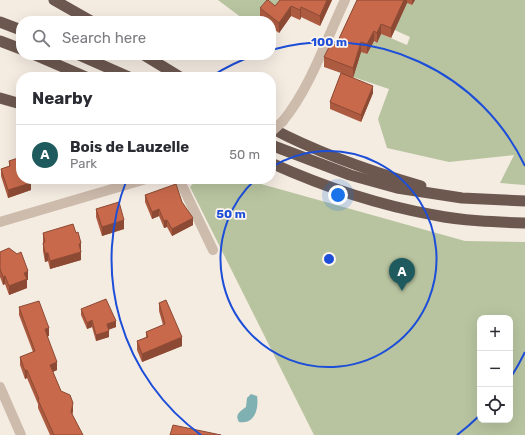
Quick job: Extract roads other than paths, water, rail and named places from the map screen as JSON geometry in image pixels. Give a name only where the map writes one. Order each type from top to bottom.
[{"type":"highway","points":[[54,0],[82,16]]},
{"type":"highway","points":[[0,22],[16,28]]},
{"type":"highway","points":[[0,41],[16,47]]},
{"type":"highway","points":[[47,60],[74,72]]},
{"type":"highway","points":[[90,60],[118,72]]},
{"type":"highway","points":[[152,60],[172,72]]},
{"type":"highway","points":[[0,98],[16,103]]},
{"type":"highway","points":[[276,130],[326,153],[382,174],[462,198]]},
{"type":"highway","points":[[276,148],[350,175],[397,188],[462,198],[525,201]]},
{"type":"highway","points":[[276,165],[294,173],[389,205],[435,215],[525,223]]},
{"type":"highway","points":[[276,171],[294,173]]},
{"type":"street","points":[[276,127],[283,121],[298,100],[345,0]]},
{"type":"street","points":[[0,222],[129,184]]},
{"type":"street","points":[[181,184],[213,250]]},
{"type":"street","points":[[0,387],[21,435]]},
{"type":"water","points":[[251,394],[257,396],[255,415],[249,421],[239,422],[237,417],[240,411],[246,407],[247,398]]},
{"type":"place","name":"Bois de Lauzelle","points":[[402,291]]}]
